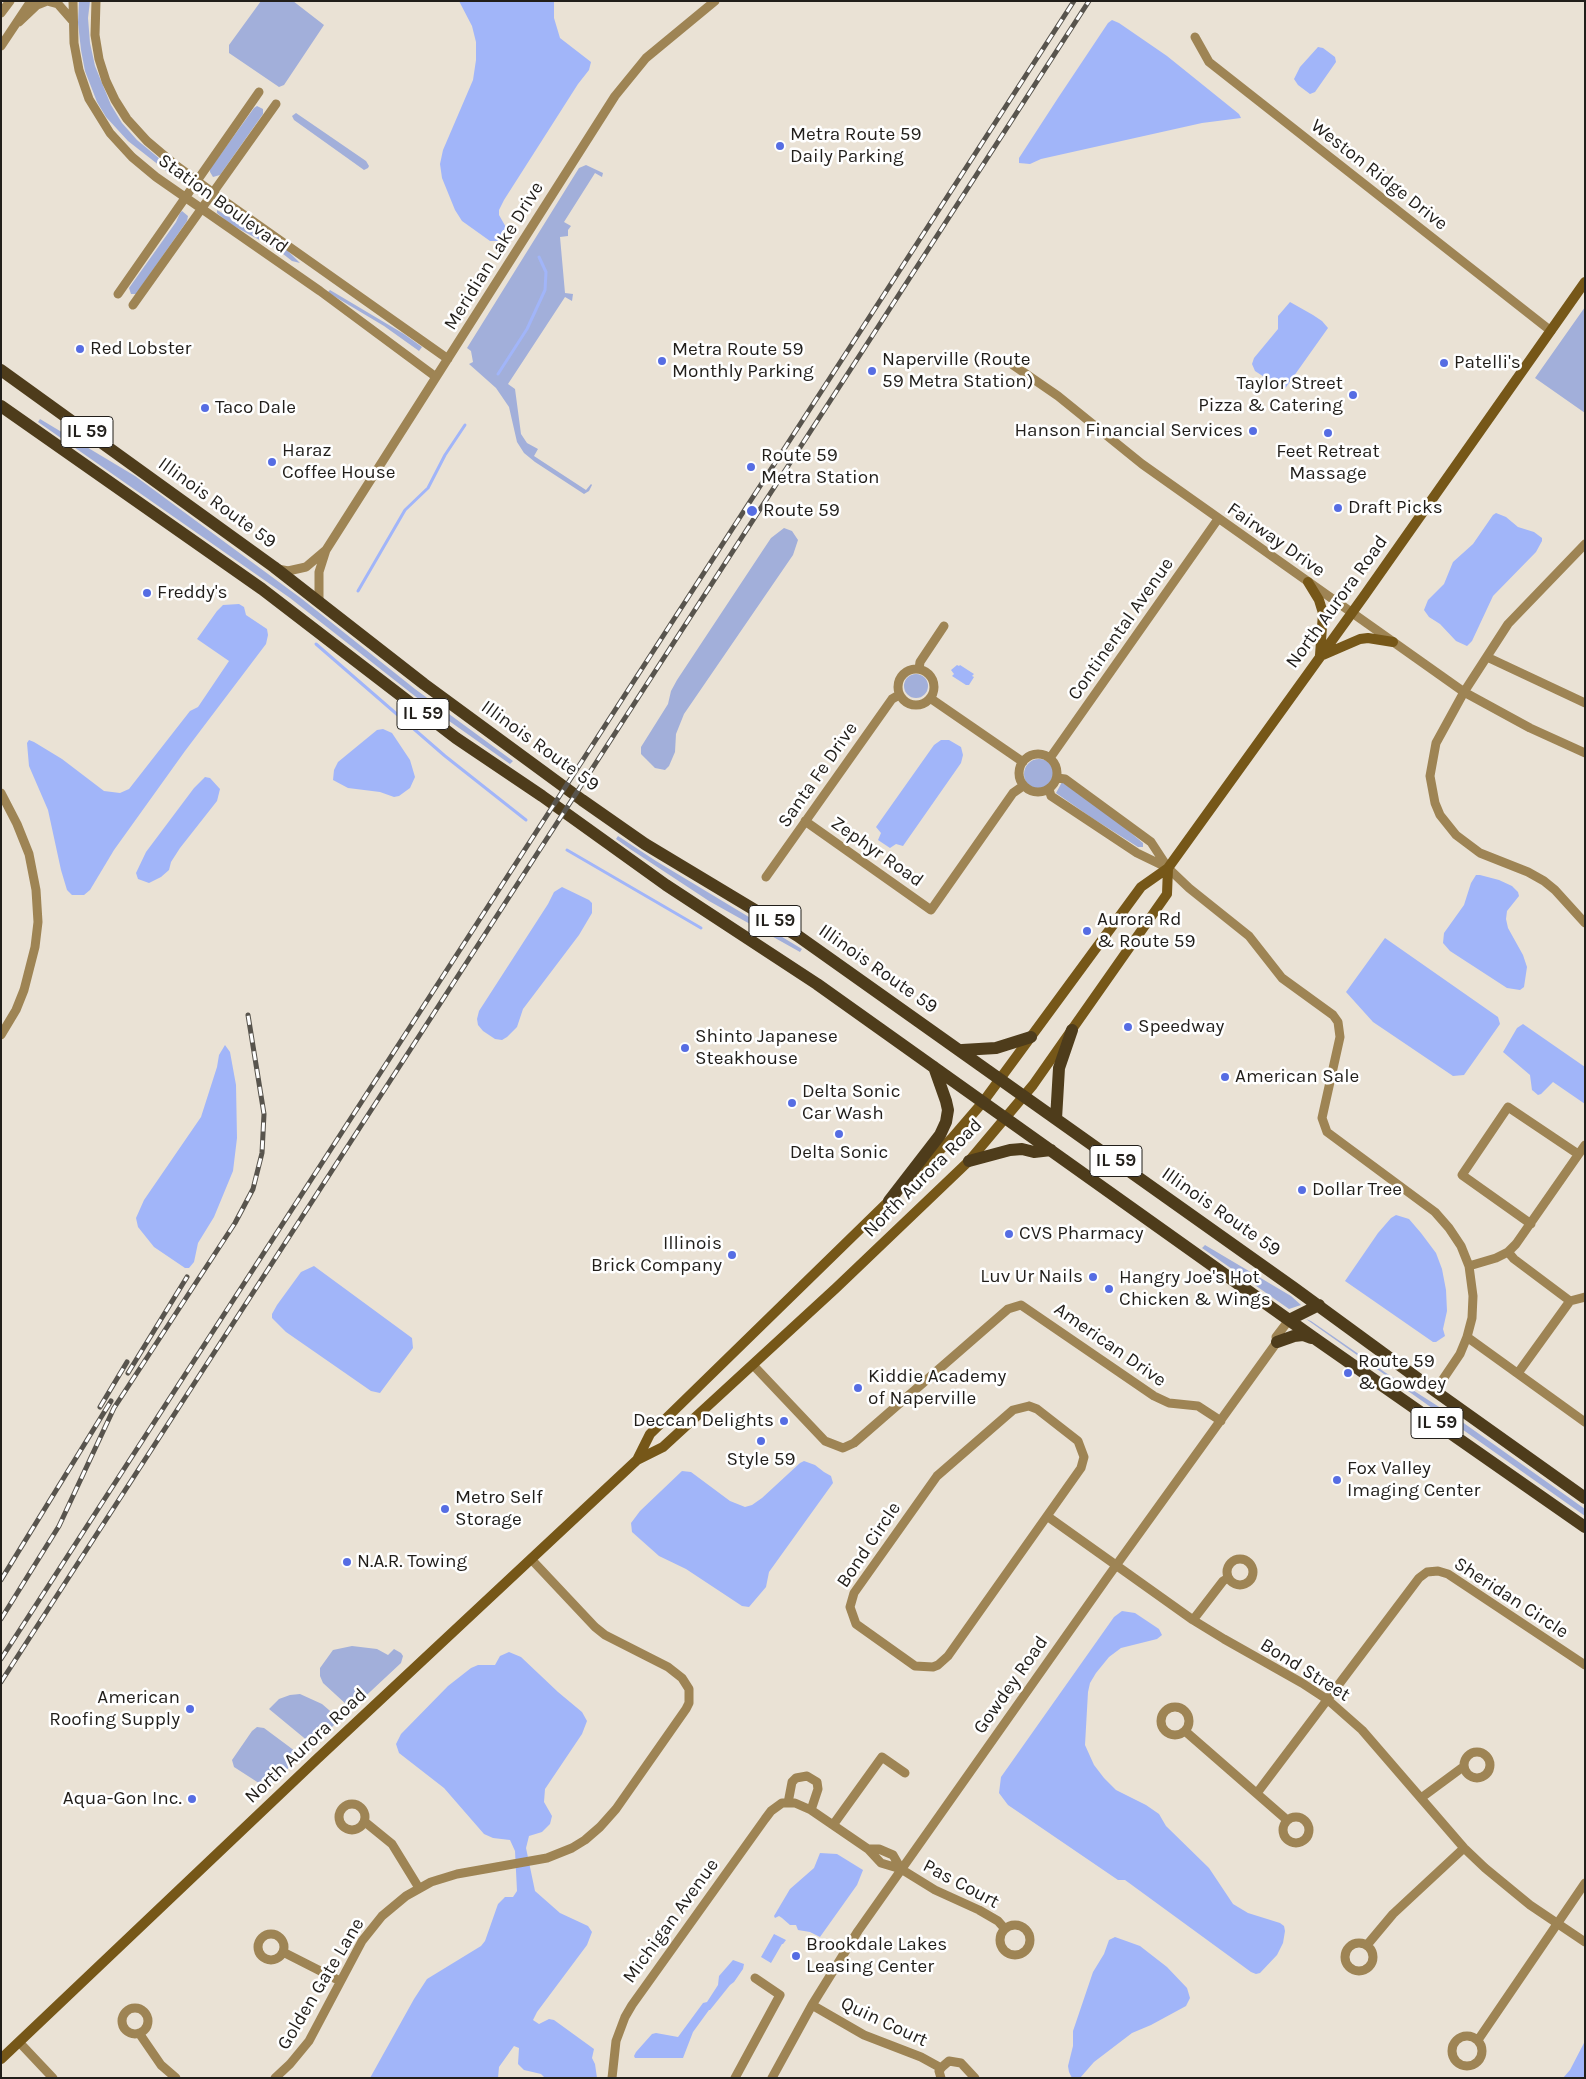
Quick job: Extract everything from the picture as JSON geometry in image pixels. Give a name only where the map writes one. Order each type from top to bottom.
[{"type":"main road","name":"North Aurora Road","points":[[637,1460],[650,1434],[939,1152],[983,1102],[1141,887],[1168,868],[1352,613],[1585,282]]},
{"type":"main road","name":"Illinois Route 59","points":[[1,370],[274,567],[432,690],[616,824],[798,936],[962,1050],[1000,1079],[1319,1305],[1435,1392],[1585,1498]]},
{"type":"main road","name":"Illinois Route 59","points":[[1,406],[262,589],[456,738],[542,796],[666,885],[817,984],[1317,1340],[1585,1527]]},
{"type":"main road","points":[[1308,582],[1319,600],[1323,613],[1320,656]]},
{"type":"main road","points":[[1320,656],[1360,639],[1368,638],[1393,642]]},
{"type":"main road","name":"North Aurora Road","points":[[1,2059],[317,1759],[637,1460],[663,1447],[753,1365],[969,1161],[1024,1096],[1167,894],[1168,868]]},
{"type":"main road","points":[[1056,1118],[1059,1068],[1072,1030]]},
{"type":"main road","points":[[962,1050],[996,1048],[1031,1037]]},
{"type":"main road","points":[[889,1201],[940,1135],[946,1122],[948,1110],[934,1067]]},
{"type":"main road","points":[[969,1161],[1010,1150],[1022,1149],[1034,1152],[1050,1150]]},
{"type":"main road","points":[[1289,1320],[1319,1305]]},
{"type":"main road","points":[[1277,1342],[1303,1335],[1317,1340]]},
{"type":"street","points":[[1,13],[10,1]]},
{"type":"street","points":[[1,46],[19,22],[31,1]]},
{"type":"street","points":[[19,22],[37,5],[47,1],[58,4],[72,20]]},
{"type":"street","name":"Station Boulevard","points":[[73,1],[74,43],[79,70],[89,99],[110,133],[132,157],[202,210],[320,291],[436,377]]},
{"type":"street","name":"Station Boulevard","points":[[96,1],[95,35],[98,59],[115,100],[127,119],[147,141],[197,181],[448,359]]},
{"type":"street","name":"Meridian Lake Drive","points":[[318,601],[319,572],[326,550],[615,96],[646,58],[715,1]]},
{"type":"street","name":"Weston Ridge Drive","points":[[1196,37],[1209,62],[1551,331]]},
{"type":"street","points":[[118,294],[259,92]]},
{"type":"street","points":[[133,305],[276,104]]},
{"type":"street","name":"Fairway Drive","points":[[1013,365],[1058,396],[1142,464],[1464,692],[1530,728],[1585,753]]},
{"type":"street","name":"Continental Avenue","points":[[1050,758],[1218,519]]},
{"type":"street","points":[[1585,544],[1508,624],[1464,692],[1433,750],[1430,776],[1435,803],[1440,815],[1456,836],[1480,853],[1528,872],[1544,881],[1585,923]]},
{"type":"street","name":"Meridian Lake Drive","points":[[274,567],[288,571],[302,568],[310,564],[326,550]]},
{"type":"street","points":[[919,669],[920,662],[944,626]]},
{"type":"street","points":[[1487,657],[1585,703]]},
{"type":"street","points":[[919,669],[930,675],[934,686],[930,698],[926,702],[914,705],[908,704],[899,695],[898,684],[900,678],[908,670],[919,669]]},
{"type":"street","name":"Santa Fe Drive","points":[[766,877],[892,699],[899,695]]},
{"type":"street","points":[[930,698],[1022,762]]},
{"type":"street","points":[[1034,754],[1050,758],[1056,767],[1057,778],[1049,789],[1044,792],[1032,792],[1023,786],[1019,774],[1022,762],[1034,754]]},
{"type":"street","points":[[1057,778],[1065,779],[1151,842],[1168,868],[1189,888],[1239,926],[1282,978],[1333,1015],[1338,1022],[1340,1037],[1322,1118],[1326,1132],[1435,1212],[1461,1246],[1469,1266],[1473,1296],[1472,1318],[1467,1337],[1460,1354],[1435,1392]]},
{"type":"street","name":"Zephyr Road","points":[[805,821],[931,910],[1013,793],[1023,786]]},
{"type":"street","points":[[1049,789],[1051,796],[1136,853],[1168,868]]},
{"type":"street","points":[[1,793],[17,824],[29,854],[36,890],[38,922],[35,947],[24,990],[16,1010],[1,1035]]},
{"type":"street","points":[[1531,1224],[1462,1175],[1467,1167],[1508,1107],[1578,1154]]},
{"type":"street","points":[[1469,1266],[1496,1258],[1508,1252],[1516,1244],[1585,1145]]},
{"type":"street","points":[[1508,1252],[1514,1259],[1570,1301]]},
{"type":"street","points":[[1518,1373],[1570,1301],[1585,1297]]},
{"type":"street","name":"American Drive","points":[[753,1365],[825,1441],[843,1448],[854,1443],[1008,1309],[1021,1304],[1154,1396],[1169,1403],[1198,1406],[1221,1420]]},
{"type":"street","name":"Gowdey Road","points":[[772,2078],[812,2006],[858,1931],[1277,1342],[1276,1337],[1289,1320]]},
{"type":"street","points":[[1467,1337],[1585,1422]]},
{"type":"street","name":"Bond Circle","points":[[1029,1406],[1037,1409],[1074,1436],[1078,1440],[1083,1452],[1081,1468],[1047,1516],[948,1656],[938,1665],[924,1668],[911,1664],[860,1627],[854,1620],[850,1607],[854,1592],[937,1476],[1004,1417],[1013,1410],[1022,1407],[1029,1406]]},
{"type":"street","name":"Bond Street","points":[[1047,1516],[1193,1620],[1328,1700],[1362,1730],[1464,1848],[1507,1888],[1585,1942]]},
{"type":"street","name":"Golden Gate Lane","points":[[275,2078],[290,2064],[309,2041],[340,1981],[372,1926],[394,1905],[419,1888],[457,1874],[541,1860],[572,1848],[585,1840],[608,1819],[681,1719],[689,1703],[690,1696],[686,1684],[676,1673],[605,1635],[595,1627],[531,1559]]},
{"type":"street","name":"Sheridan Circle","points":[[1257,1793],[1419,1578],[1432,1571],[1448,1574],[1585,1665]]},
{"type":"street","points":[[1193,1620],[1223,1581],[1228,1578]]},
{"type":"street","points":[[1185,1731],[1287,1820]]},
{"type":"street","points":[[833,1825],[882,1757],[905,1773]]},
{"type":"street","points":[[1421,1798],[1464,1767]]},
{"type":"street","points":[[811,1810],[818,1789],[817,1782],[807,1776],[796,1778],[792,1782],[788,1803],[811,1810],[868,1849],[879,1850],[893,1855],[901,1869]]},
{"type":"street","name":"Michigan Avenue","points":[[612,2078],[616,2040],[624,2017],[765,1818],[782,1803],[788,1803]]},
{"type":"street","points":[[365,1822],[392,1844],[419,1888]]},
{"type":"street","points":[[1367,1945],[1393,1914],[1464,1848]]},
{"type":"street","name":"Pas Court","points":[[901,1869],[935,1890],[979,1910],[998,1921],[1005,1929]]},
{"type":"street","points":[[1478,2040],[1585,1883]]},
{"type":"street","points":[[283,1952],[340,1981]]},
{"type":"street","points":[[735,2078],[780,1995],[755,1978]]},
{"type":"street","name":"Quin Court","points":[[812,2006],[864,2035],[921,2057],[941,2068]]},
{"type":"street","points":[[140,2033],[161,2065],[176,2078]]},
{"type":"street","points":[[19,2042],[53,2078]]},
{"type":"street","name":"Quin Court","points":[[941,2078],[939,2071],[949,2061],[961,2063],[975,2078]]},
{"type":"shaded area","points":[[79,1],[90,1],[88,18],[90,43],[95,66],[111,105],[122,123],[137,140],[177,173],[181,179],[169,173],[128,141],[106,117],[97,102],[85,71],[81,50],[78,23]]},
{"type":"shaded area","points":[[261,1],[293,1],[324,25],[284,85],[279,87],[229,53],[229,45]]},
{"type":"shaded area","points":[[459,1],[554,1],[554,18],[560,38],[591,62],[589,70],[578,84],[499,210],[499,215],[507,229],[506,236],[502,241],[490,241],[462,221],[455,210],[442,178],[440,164],[443,150],[473,80],[476,60],[476,42],[472,26]]},
{"type":"shaded area","points":[[1112,20],[1167,56],[1239,114],[1241,118],[1202,123],[1041,159],[1030,164],[1019,163],[1019,158],[1058,98],[1108,23]]},
{"type":"shaded area","points":[[1318,47],[1323,48],[1335,57],[1336,62],[1315,92],[1310,94],[1298,85],[1294,79],[1300,67]]},
{"type":"shaded area","points":[[257,106],[263,109],[263,114],[220,175],[213,177],[210,169]]},
{"type":"shaded area","points":[[296,113],[366,161],[369,166],[368,168],[364,170],[294,120],[292,116]]},
{"type":"shaded area","points":[[586,165],[603,173],[602,177],[595,173],[564,222],[571,226],[568,230],[568,236],[560,237],[565,293],[573,294],[572,301],[565,297],[508,384],[515,389],[521,434],[527,443],[538,449],[534,456],[586,490],[591,484],[589,491],[584,494],[524,453],[517,442],[509,407],[496,388],[469,364],[473,362],[471,351],[467,348],[579,168]]},
{"type":"shaded area","points":[[217,210],[288,251],[300,263],[292,261],[278,250],[230,224],[217,213]]},
{"type":"shaded area","points":[[182,211],[188,216],[187,221],[136,294],[131,294],[129,288]]},
{"type":"shaded area","points":[[330,290],[404,334],[422,347],[419,351],[384,326],[332,295],[328,292]]},
{"type":"shaded area","points":[[1290,302],[1322,321],[1328,328],[1284,390],[1255,371],[1252,364],[1254,358],[1278,329],[1278,316]]},
{"type":"shaded area","points":[[1585,307],[1585,413],[1535,378]]},
{"type":"shaded area","points":[[40,419],[135,476],[302,599],[415,689],[513,761],[510,764],[425,704],[290,598],[38,422]]},
{"type":"shaded area","points":[[1496,513],[1506,517],[1518,527],[1534,532],[1542,538],[1542,541],[1536,552],[1493,596],[1472,641],[1467,646],[1456,641],[1440,624],[1429,617],[1424,610],[1428,600],[1444,584],[1453,562],[1473,544]]},
{"type":"shaded area","points":[[784,528],[792,531],[798,540],[793,555],[684,714],[676,734],[675,752],[669,766],[665,770],[655,768],[641,754],[641,747],[668,704],[671,691],[771,538]]},
{"type":"shaded area","points":[[239,604],[244,607],[246,615],[267,629],[266,644],[185,751],[114,850],[90,890],[84,895],[72,895],[67,890],[61,870],[48,810],[29,766],[27,743],[29,740],[34,742],[62,759],[104,791],[120,793],[129,789],[190,711],[198,707],[229,661],[197,639],[223,605]]},
{"type":"shaded area","points":[[957,665],[974,674],[969,685],[952,676],[954,674],[951,670]]},
{"type":"shaded area","points":[[916,674],[921,675],[927,681],[927,691],[921,697],[916,698],[911,697],[905,691],[904,686],[905,681],[911,675]]},
{"type":"shaded area","points":[[383,729],[392,733],[410,760],[415,777],[410,788],[399,796],[394,797],[380,792],[348,788],[333,780],[334,770],[338,762],[377,730]]},
{"type":"shaded area","points":[[941,740],[949,740],[961,747],[963,755],[961,763],[903,846],[896,844],[890,848],[878,840],[881,833],[876,827],[934,745]]},
{"type":"shaded area","points":[[1039,759],[1049,764],[1054,774],[1049,784],[1039,789],[1029,784],[1024,774],[1029,764]]},
{"type":"shaded area","points":[[205,777],[210,778],[220,789],[217,801],[180,848],[171,862],[169,870],[161,877],[149,883],[138,879],[136,873],[146,852],[194,788]]},
{"type":"shaded area","points":[[1062,782],[1106,812],[1143,843],[1143,847],[1138,847],[1056,793]]},
{"type":"shaded area","points":[[618,836],[802,949],[800,952],[709,901],[616,839]]},
{"type":"shaded area","points":[[1476,875],[1499,880],[1512,886],[1518,892],[1519,896],[1507,911],[1506,919],[1508,928],[1523,955],[1527,967],[1524,987],[1520,990],[1507,988],[1450,951],[1443,943],[1444,933],[1464,905],[1471,883]]},
{"type":"shaded area","points":[[562,887],[589,900],[592,903],[592,913],[579,935],[523,1009],[517,1027],[502,1040],[495,1039],[478,1025],[479,1011],[554,892]]},
{"type":"shaded area","points":[[1385,938],[1498,1017],[1500,1024],[1464,1075],[1453,1076],[1373,1022],[1346,992]]},
{"type":"shaded area","points":[[1523,1024],[1585,1067],[1585,1104],[1553,1082],[1541,1094],[1538,1095],[1532,1090],[1530,1075],[1503,1052],[1517,1028]]},
{"type":"shaded area","points":[[225,1045],[230,1052],[236,1085],[237,1138],[233,1171],[214,1217],[198,1243],[194,1262],[189,1268],[185,1268],[154,1247],[138,1227],[136,1218],[144,1200],[201,1117],[219,1055]]},
{"type":"shaded area","points":[[1396,1215],[1409,1219],[1421,1233],[1436,1253],[1442,1269],[1447,1311],[1443,1329],[1445,1336],[1436,1342],[1433,1342],[1345,1281],[1378,1233]]},
{"type":"shaded area","points":[[1205,1245],[1291,1296],[1301,1305],[1289,1309],[1202,1248]]},
{"type":"shaded area","points":[[314,1266],[412,1338],[413,1348],[380,1393],[371,1391],[286,1332],[272,1318],[277,1305],[301,1272]]},
{"type":"shaded area","points":[[1306,1319],[1458,1419],[1585,1509],[1585,1516]]},
{"type":"shaded area","points":[[804,1461],[815,1465],[831,1476],[833,1483],[769,1572],[766,1587],[749,1607],[742,1606],[686,1569],[659,1556],[632,1532],[631,1523],[640,1511],[682,1471],[691,1472],[730,1501],[745,1507],[752,1505],[762,1498]]},
{"type":"shaded area","points":[[1122,1611],[1135,1613],[1159,1629],[1162,1635],[1157,1639],[1121,1648],[1109,1657],[1096,1673],[1090,1683],[1088,1692],[1085,1745],[1094,1765],[1104,1778],[1116,1790],[1146,1805],[1159,1814],[1166,1826],[1209,1868],[1233,1904],[1248,1913],[1284,1926],[1283,1943],[1277,1955],[1260,1973],[1251,1972],[1125,1880],[1118,1880],[1008,1805],[999,1793],[1001,1777],[1114,1617]]},
{"type":"shaded area","points":[[352,1646],[377,1649],[388,1655],[394,1649],[403,1656],[401,1663],[356,1705],[351,1706],[347,1705],[323,1683],[320,1676],[320,1668],[333,1650]]},
{"type":"shaded area","points":[[509,1652],[521,1657],[582,1712],[587,1721],[582,1734],[545,1789],[544,1802],[552,1816],[550,1824],[542,1832],[529,1836],[526,1848],[535,1891],[560,1913],[588,1926],[592,1932],[587,1945],[533,2020],[539,2024],[549,2019],[554,2020],[594,2049],[592,2058],[597,2078],[545,2078],[541,2074],[524,2070],[518,2064],[519,2048],[514,2046],[499,2067],[498,2078],[370,2078],[427,1979],[481,1946],[485,1941],[498,1904],[505,1897],[513,1897],[517,1891],[515,1851],[510,1840],[493,1838],[484,1834],[444,1788],[399,1753],[396,1744],[401,1734],[448,1686],[471,1668],[478,1665],[495,1665],[500,1656]]},
{"type":"shaded area","points":[[300,1694],[322,1704],[336,1716],[336,1723],[317,1742],[309,1742],[269,1709],[279,1699]]},
{"type":"shaded area","points":[[257,1727],[264,1728],[299,1754],[296,1761],[270,1785],[265,1787],[234,1767],[232,1760],[252,1731]]},
{"type":"shaded area","points":[[820,1853],[837,1854],[863,1870],[857,1885],[820,1937],[810,1932],[798,1930],[796,1925],[790,1925],[779,1916],[775,1918],[774,1916],[790,1889],[814,1868]]},
{"type":"shaded area","points":[[774,1934],[786,1940],[771,1963],[761,1957]]},
{"type":"shaded area","points":[[1115,1937],[1140,1946],[1167,1967],[1187,1988],[1190,1998],[1186,2006],[1132,2033],[1094,2062],[1080,2078],[1072,2078],[1068,2066],[1073,2046],[1073,2031],[1093,1972],[1104,1954],[1109,1940]]},
{"type":"shaded area","points":[[733,1960],[744,1964],[743,1969],[693,2032],[683,2058],[635,2058],[636,2052],[652,2034],[678,2037],[703,2003],[707,2002],[718,1985],[719,1976]]},
{"type":"shaded area","points":[[1585,2041],[1585,2078],[1563,2078],[1570,2070]]},
{"type":"waterway","points":[[498,374],[527,329],[545,290],[546,272],[539,257]]},
{"type":"waterway","points":[[358,591],[405,510],[428,488],[445,455],[465,425]]},
{"type":"waterway","points":[[316,644],[445,756],[526,820]]},
{"type":"waterway","points":[[567,850],[701,928]]},
{"type":"railway","points":[[1,1659],[1074,1]]},
{"type":"railway","points":[[1,1682],[1089,1]]},
{"type":"railway","points":[[1,1619],[59,1526],[114,1408],[235,1223],[253,1189],[262,1153],[264,1114],[248,1015]]},
{"type":"railway","points":[[128,1373],[187,1277]]},
{"type":"railway","points":[[100,1407],[127,1362]]},
{"type":"railway","points":[[1,1580],[111,1401]]},
{"type":"place","name":"Metra Route 59 Daily Parking","points":[[780,146]]},
{"type":"place","name":"Red Lobster","points":[[80,349]]},
{"type":"place","name":"Metra Route 59 Monthly Parking","points":[[662,361]]},
{"type":"place","name":"Patelli's","points":[[1444,363]]},
{"type":"place","name":"Naperville (Route 59 Metra Station)","points":[[872,371]]},
{"type":"place","name":"Taylor Street Pizza & Catering","points":[[1353,395]]},
{"type":"place","name":"Taco Dale","points":[[205,408]]},
{"type":"place","name":"Hanson Financial Services","points":[[1253,431]]},
{"type":"place","name":"Feet Retreat Massage","points":[[1328,433]]},
{"type":"place","name":"Haraz Coffee House","points":[[272,462]]},
{"type":"place","name":"Route 59 Metra Station","points":[[751,467]]},
{"type":"place","name":"Draft Picks","points":[[1338,508]]},
{"type":"place","name":"Route 59","points":[[752,511]]},
{"type":"place","name":"Freddy's","points":[[147,593]]},
{"type":"place","name":"Aurora Rd & Route 59","points":[[1087,931]]},
{"type":"place","name":"Speedway","points":[[1128,1027]]},
{"type":"place","name":"Shinto Japanese Steakhouse","points":[[685,1048]]},
{"type":"place","name":"American Sale","points":[[1225,1077]]},
{"type":"place","name":"Delta Sonic Car Wash","points":[[792,1103]]},
{"type":"place","name":"Delta Sonic","points":[[839,1134]]},
{"type":"place","name":"Dollar Tree","points":[[1302,1190]]},
{"type":"place","name":"CVS Pharmacy","points":[[1009,1234]]},
{"type":"place","name":"Illinois Brick Company","points":[[732,1255]]},
{"type":"place","name":"Luv Ur Nails","points":[[1093,1277]]},
{"type":"place","name":"Hangry Joe's Hot Chicken & Wings","points":[[1109,1289]]},
{"type":"place","name":"Route 59 & Gowdey","points":[[1348,1373]]},
{"type":"place","name":"Kiddie Academy of Naperville","points":[[858,1388]]},
{"type":"place","name":"Deccan Delights","points":[[784,1421]]},
{"type":"place","name":"Style 59","points":[[761,1441]]},
{"type":"place","name":"Fox Valley Imaging Center","points":[[1337,1480]]},
{"type":"place","name":"Metro Self Storage","points":[[445,1509]]},
{"type":"place","name":"N.A.R. Towing","points":[[347,1562]]},
{"type":"place","name":"American Roofing Supply","points":[[190,1709]]},
{"type":"place","name":"Aqua-Gon Inc.","points":[[192,1799]]},
{"type":"place","name":"Brookdale Lakes Leasing Center","points":[[796,1956]]}]
